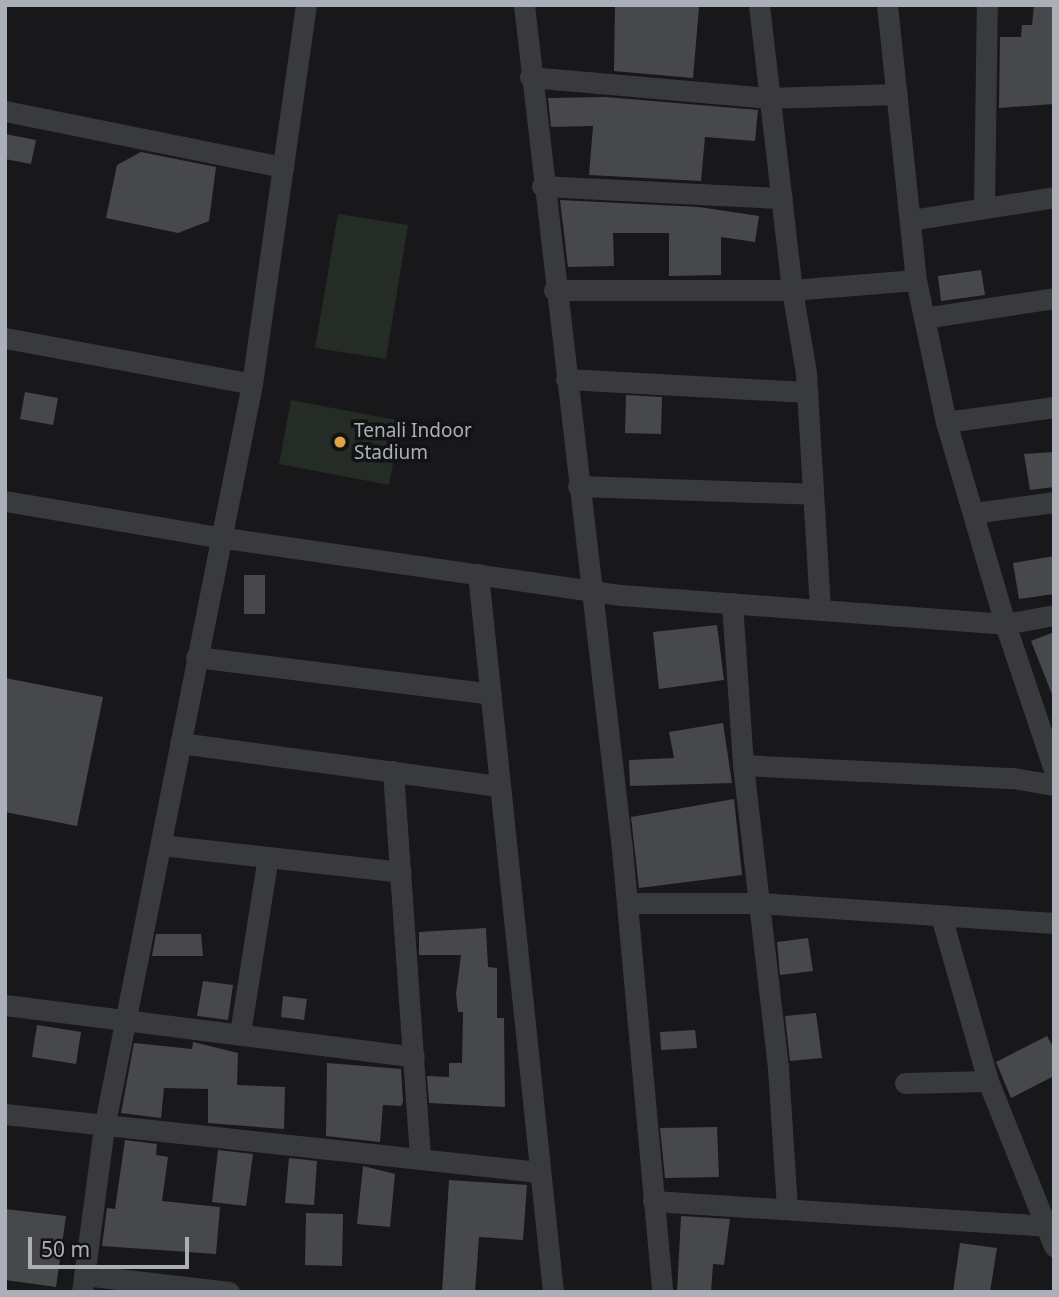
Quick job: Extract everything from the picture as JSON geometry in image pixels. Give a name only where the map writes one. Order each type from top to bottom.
[{"type":"street","points":[[229,1292],[83,1283],[104,1128],[128,1018],[218,537],[252,384],[306,5]]},
{"type":"street","points":[[524,5],[542,186],[627,903],[662,1292]]},
{"type":"street","points":[[759,5],[792,290],[808,393],[820,610]]},
{"type":"street","points":[[887,5],[916,280],[946,422],[1005,624],[1054,770]]},
{"type":"street","points":[[985,208],[987,5]]},
{"type":"street","points":[[530,77],[768,98],[897,94]]},
{"type":"street","points":[[5,111],[283,167]]},
{"type":"street","points":[[542,186],[782,198]]},
{"type":"street","points":[[911,220],[1054,197]]},
{"type":"street","points":[[555,290],[792,290],[916,280]]},
{"type":"street","points":[[924,318],[1054,298]]},
{"type":"street","points":[[5,338],[252,384]]},
{"type":"street","points":[[566,379],[808,393]]},
{"type":"street","points":[[946,422],[1054,407]]},
{"type":"street","points":[[578,486],[813,494]]},
{"type":"street","points":[[5,501],[218,537],[589,590],[1005,624],[1054,615]]},
{"type":"street","points":[[974,513],[1054,502]]},
{"type":"street","points":[[478,574],[553,1292]]},
{"type":"street","points":[[732,603],[743,765],[760,903],[787,1207]]},
{"type":"street","points":[[196,657],[491,694]]},
{"type":"street","points":[[180,743],[500,786]]},
{"type":"street","points":[[743,765],[1013,778],[1054,785]]},
{"type":"street","points":[[393,771],[420,1157]]},
{"type":"street","points":[[161,845],[400,873]]},
{"type":"street","points":[[240,1033],[268,857]]},
{"type":"street","points":[[627,903],[760,903],[1054,923]]},
{"type":"street","points":[[941,916],[988,1081],[1054,1246]]},
{"type":"street","points":[[5,1005],[128,1018],[414,1057]]},
{"type":"street","points":[[905,1083],[988,1081]]},
{"type":"street","points":[[5,1114],[104,1128],[420,1157],[539,1172]]},
{"type":"street","points":[[653,1202],[787,1207],[1045,1226]]},
{"type":"shaded area","points":[[338,214],[408,225],[386,359],[315,348]]},
{"type":"shaded area","name":"Tenali Indoor Stadium","points":[[291,400],[401,421],[389,485],[279,464]]},
{"type":"building","points":[[615,5],[699,7],[693,78],[614,71]]},
{"type":"building","points":[[1034,5],[1053,5],[1054,104],[999,108],[1000,37],[1021,37],[1022,25],[1032,25]]},
{"type":"building","points":[[606,97],[758,110],[755,141],[705,137],[701,181],[589,175],[593,126],[551,127],[548,98]]},
{"type":"building","points":[[5,134],[36,140],[31,164],[5,159]]},
{"type":"building","points":[[141,152],[216,167],[209,221],[178,233],[106,218],[117,165]]},
{"type":"building","points":[[560,200],[699,207],[759,216],[755,242],[721,237],[721,275],[669,276],[669,233],[613,233],[614,266],[568,267]]},
{"type":"building","points":[[981,270],[985,295],[941,301],[938,276]]},
{"type":"building","points":[[25,392],[58,398],[53,425],[20,419]]},
{"type":"building","points":[[626,395],[662,397],[661,434],[625,433]]},
{"type":"building","points":[[1054,452],[1054,487],[1030,490],[1024,454]]},
{"type":"building","points":[[1054,556],[1054,594],[1019,599],[1013,563]]},
{"type":"building","points":[[244,575],[265,575],[265,614],[244,614]]},
{"type":"building","points":[[717,625],[724,680],[659,689],[653,632]]},
{"type":"building","points":[[1054,632],[1054,697],[1053,697],[1031,641]]},
{"type":"building","points":[[5,678],[103,697],[77,826],[5,812]]},
{"type":"building","points":[[723,723],[732,783],[630,786],[629,760],[674,758],[669,732]]},
{"type":"building","points":[[734,799],[742,875],[639,888],[631,817]]},
{"type":"building","points":[[486,928],[488,967],[497,968],[497,1018],[504,1018],[505,1107],[429,1103],[427,1076],[449,1077],[449,1063],[462,1063],[463,1012],[458,1012],[456,994],[461,955],[419,955],[419,932]]},
{"type":"building","points":[[156,934],[201,934],[203,956],[152,956]]},
{"type":"building","points":[[808,938],[813,971],[780,975],[777,942]]},
{"type":"building","points":[[203,981],[233,985],[228,1020],[197,1016]]},
{"type":"building","points":[[283,996],[307,999],[304,1020],[281,1017]]},
{"type":"building","points":[[816,1013],[822,1058],[790,1061],[785,1016]]},
{"type":"building","points":[[37,1025],[81,1032],[76,1064],[32,1057]]},
{"type":"building","points":[[695,1030],[697,1048],[661,1050],[660,1032]]},
{"type":"building","points":[[1047,1036],[1054,1049],[1054,1076],[1011,1098],[996,1062]]},
{"type":"building","points":[[193,1042],[238,1053],[237,1085],[285,1087],[284,1129],[208,1123],[208,1089],[164,1088],[161,1118],[121,1113],[134,1043],[192,1049]]},
{"type":"building","points":[[327,1063],[401,1069],[403,1102],[401,1106],[383,1105],[380,1142],[326,1136]]},
{"type":"building","points":[[717,1127],[719,1177],[665,1178],[660,1128]]},
{"type":"building","points":[[125,1140],[157,1144],[156,1155],[168,1157],[162,1201],[220,1207],[216,1254],[102,1246],[107,1208],[115,1209]]},
{"type":"building","points":[[218,1150],[253,1154],[246,1206],[212,1202]]},
{"type":"building","points":[[289,1158],[317,1161],[314,1205],[285,1203]]},
{"type":"building","points":[[363,1166],[395,1174],[390,1227],[357,1224]]},
{"type":"building","points":[[449,1180],[527,1185],[523,1240],[479,1237],[475,1292],[442,1292]]},
{"type":"building","points":[[5,1209],[66,1216],[56,1287],[5,1280]]},
{"type":"building","points":[[306,1213],[343,1214],[342,1266],[305,1265]]},
{"type":"building","points":[[681,1216],[730,1219],[724,1265],[713,1264],[711,1292],[677,1292]]},
{"type":"building","points":[[960,1243],[997,1248],[990,1292],[953,1292]]},
{"type":"place","name":"Tenali Indoor Stadium","points":[[340,442]]}]
